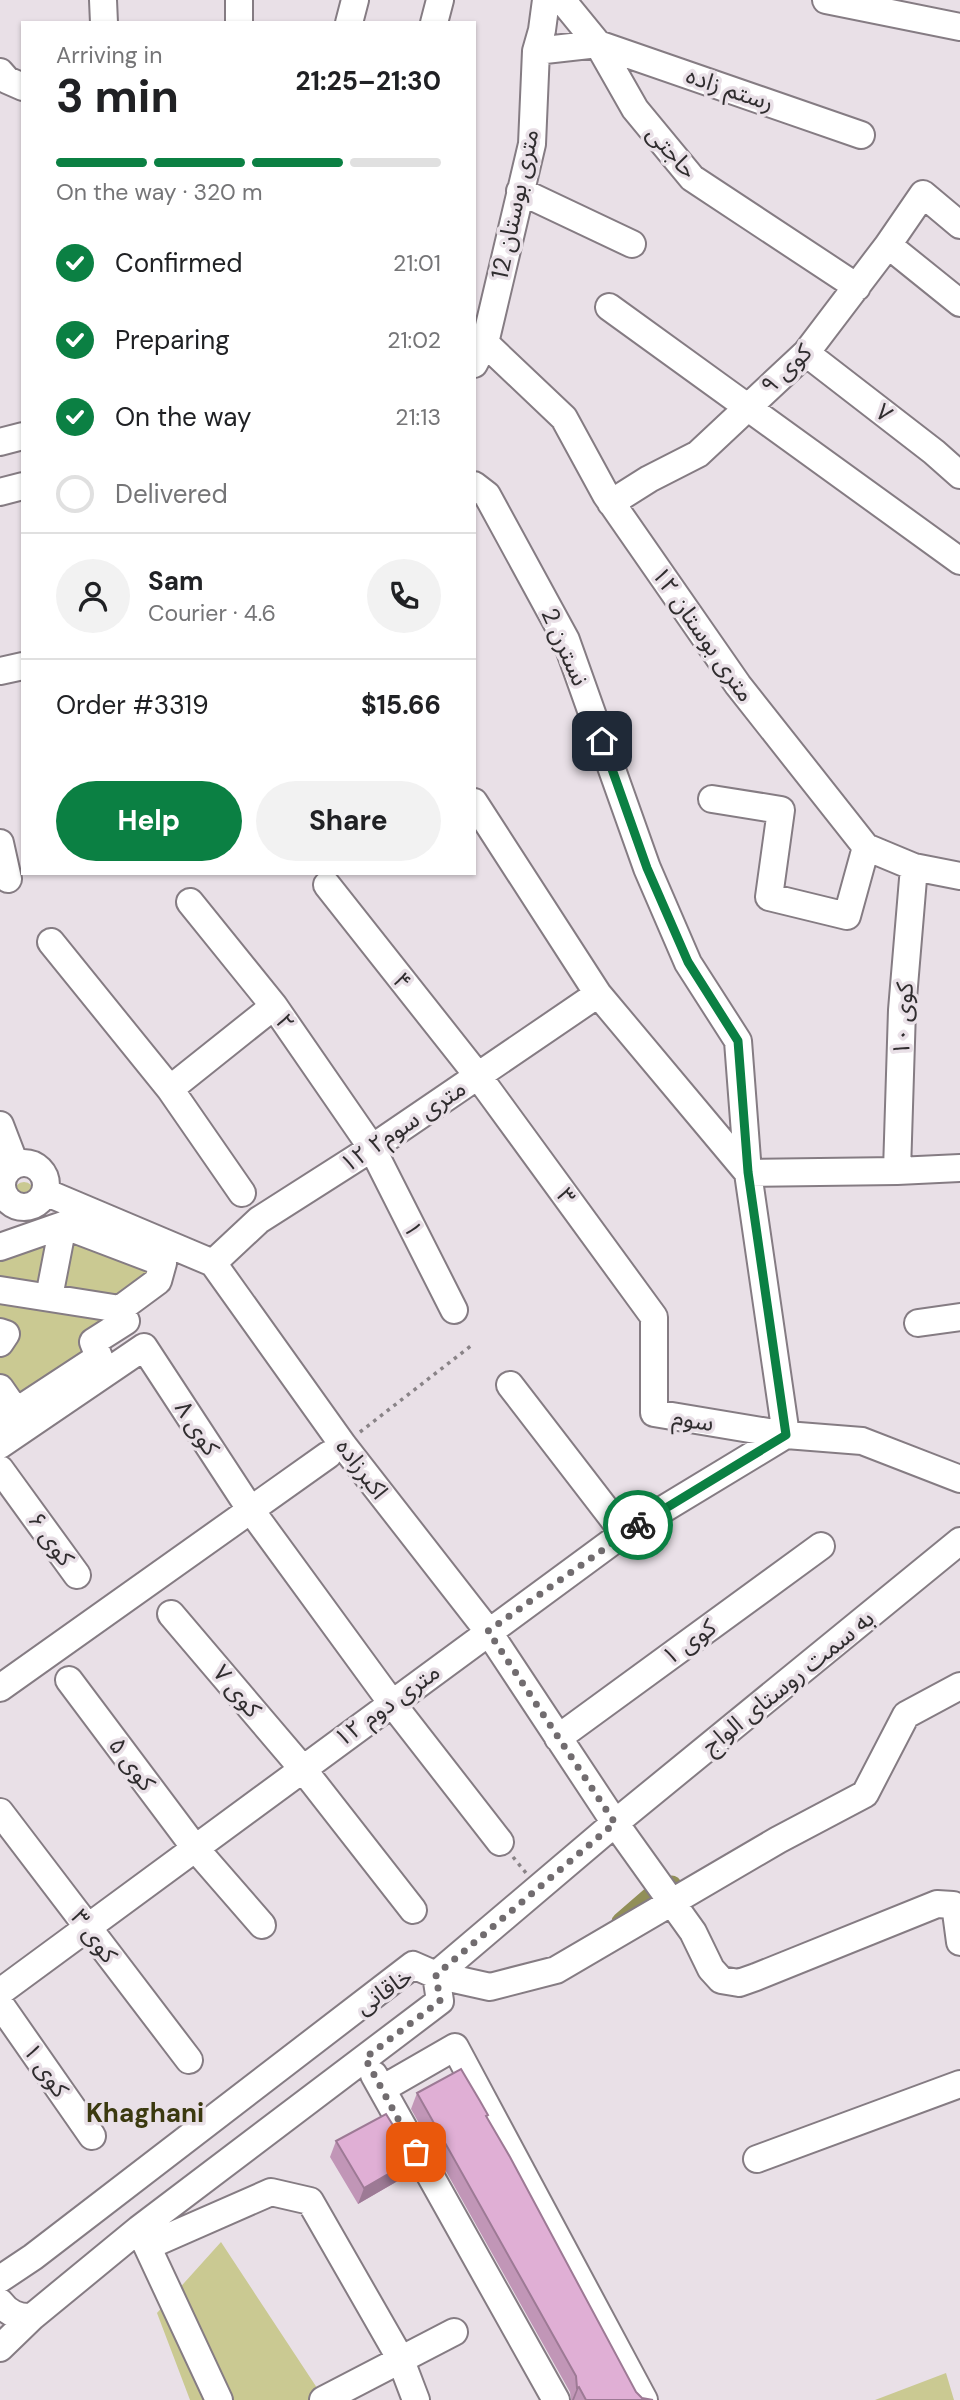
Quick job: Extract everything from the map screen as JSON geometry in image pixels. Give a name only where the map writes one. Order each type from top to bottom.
[{"type":"street","points":[[103,0],[104,21]]},
{"type":"street","points":[[239,0],[239,21]]},
{"type":"street","points":[[350,21],[355,0]]},
{"type":"street","points":[[435,21],[440,0]]},
{"type":"street","name":"12 متری بوستان","points":[[480,353],[532,144],[536,51],[546,0]]},
{"type":"street","name":"حاجتی","points":[[562,0],[598,44],[635,109],[692,178],[857,287]]},
{"type":"street","points":[[826,0],[960,27]]},
{"type":"street","points":[[536,51],[598,44]]},
{"type":"street","name":"رستم زاده","points":[[598,44],[861,135]]},
{"type":"street","points":[[0,72],[7,80],[21,87]]},
{"type":"street","points":[[520,191],[632,244]]},
{"type":"street","name":"کوی ۹","points":[[611,503],[649,479],[698,454],[806,353],[888,246],[923,194],[960,225]]},
{"type":"street","points":[[888,246],[960,303]]},
{"type":"street","points":[[609,307],[960,561]]},
{"type":"street","name":"۱۲ متری بوستان","points":[[480,353],[564,418],[611,503],[738,685],[866,847],[914,867],[960,876]]},
{"type":"street","name":"۷","points":[[806,353],[960,475]]},
{"type":"street","points":[[0,442],[21,437]]},
{"type":"street","points":[[0,492],[21,487]]},
{"type":"street","name":"نسترن 2","points":[[476,487],[487,495],[566,640],[647,868],[688,962],[738,1041],[748,1172],[786,1435]]},
{"type":"street","points":[[0,671],[21,666]]},
{"type":"street","points":[[712,799],[781,810],[769,897],[847,916],[866,847]]},
{"type":"street","points":[[476,806],[598,994],[748,1172],[960,1168]]},
{"type":"street","points":[[0,843],[8,879]]},
{"type":"street","name":"کوی ۱۰","points":[[897,1171],[902,1010],[914,867]]},
{"type":"street","name":"۴","points":[[327,885],[478,1076]]},
{"type":"street","name":"۲","points":[[190,902],[274,1006],[372,1148]]},
{"type":"street","points":[[51,942],[170,1089],[242,1194]]},
{"type":"street","name":"۱۲ متری سوم۲","points":[[213,1263],[259,1220],[372,1148],[598,994]]},
{"type":"street","points":[[170,1089],[274,1006]]},
{"type":"street","name":"۳","points":[[478,1076],[654,1317]]},
{"type":"street","points":[[0,1125],[15,1164]]},
{"type":"street","name":"۱","points":[[372,1148],[454,1310]]},
{"type":"street","points":[[29,1163],[41,1170],[46,1184],[45,1192],[42,1199],[29,1207],[21,1208],[4,1203],[4,1173],[15,1164],[29,1163]]},
{"type":"street","points":[[45,1192],[213,1263]]},
{"type":"street","points":[[49,1297],[63,1225]]},
{"type":"street","points":[[0,1247],[63,1225],[163,1263],[158,1281],[120,1309],[0,1290]]},
{"type":"street","name":"اکبرزاده","points":[[213,1263],[336,1450],[488,1631],[615,1823],[693,1932],[711,1969],[721,1980],[739,1983],[937,1904],[953,1905],[960,1942]]},
{"type":"street","points":[[4,1402],[99,1357],[93,1342],[126,1321],[120,1309]]},
{"type":"street","name":"سوم","points":[[654,1317],[654,1413],[786,1435]]},
{"type":"street","points":[[918,1323],[960,1317]]},
{"type":"street","points":[[0,1332],[6,1335],[0,1343]]},
{"type":"street","name":"کوی ۸","points":[[0,1445],[144,1347],[250,1509],[391,1702],[500,1842]]},
{"type":"street","points":[[510,1385],[624,1533]]},
{"type":"street","points":[[786,1435],[862,1441],[960,1479]]},
{"type":"street","name":"۱۲ متری دوم","points":[[0,1992],[624,1533],[786,1435]]},
{"type":"street","points":[[0,1688],[336,1450]]},
{"type":"street","name":"کوی ۶","points":[[0,1469],[77,1575]]},
{"type":"street","name":"به سمت روستای الواج","points":[[436,1975],[615,1823],[960,1541]]},
{"type":"street","name":"کوی ۱","points":[[558,1738],[821,1546]]},
{"type":"street","name":"کوی ۷","points":[[171,1614],[302,1768],[413,1910]]},
{"type":"street","name":"کوی ۵","points":[[69,1680],[195,1848],[262,1925]]},
{"type":"street","points":[[436,1975],[490,1987],[556,1970],[778,1840],[865,1794],[906,1715],[960,1686]]},
{"type":"street","name":"کوی ۳","points":[[0,1812],[189,2060]]},
{"type":"street","name":"خاقانی","points":[[0,2279],[44,2249],[413,1965],[436,1975],[440,2001],[365,2058],[143,2238],[32,2317],[0,2348]]},
{"type":"street","name":"کوی ۱","points":[[0,2004],[92,2136]]},
{"type":"street","points":[[382,2089],[455,2047],[644,2400]]},
{"type":"street","points":[[365,2058],[556,2400]]},
{"type":"street","points":[[757,2159],[960,2084]]},
{"type":"street","points":[[219,2400],[143,2238],[271,2192],[310,2201],[400,2358],[416,2400]]},
{"type":"street","points":[[0,2302],[11,2313],[32,2317]]},
{"type":"street","points":[[323,2400],[454,2332]]},
{"type":"path","points":[[336,1450],[472,1345]]},
{"type":"path","points":[[500,1842],[539,1888]]},
{"type":"shaded area","points":[[20,1182],[28,1182],[34,1192],[28,1202],[20,1202],[14,1196],[14,1188]]},
{"type":"shaded area","points":[[65,1218],[170,1259],[161,1288],[0,1434],[0,1239]]},
{"type":"shaded area","points":[[221,2242],[325,2400],[190,2400],[157,2313]]},
{"type":"shaded area","points":[[946,2373],[954,2400],[875,2400]]},
{"type":"building","points":[[461,2069],[636,2392],[642,2398],[653,2400],[586,2400],[579,2387],[577,2388],[576,2376],[417,2093]]},
{"type":"building","points":[[386,2114],[414,2159],[364,2188],[336,2141]]},
{"type":"waterway","points":[[621,1922],[651,1896],[672,1885]]},
{"type":"way so far","points":[[416,2152],[365,2058],[440,2001],[436,1975],[615,1823],[488,1631],[638,1525]]},
{"type":"district","name":"Khaghani","points":[[145,2113]]},
{"type":"route","points":[[602,741],[647,868],[688,962],[738,1041],[748,1172],[786,1435],[638,1525]]}]
